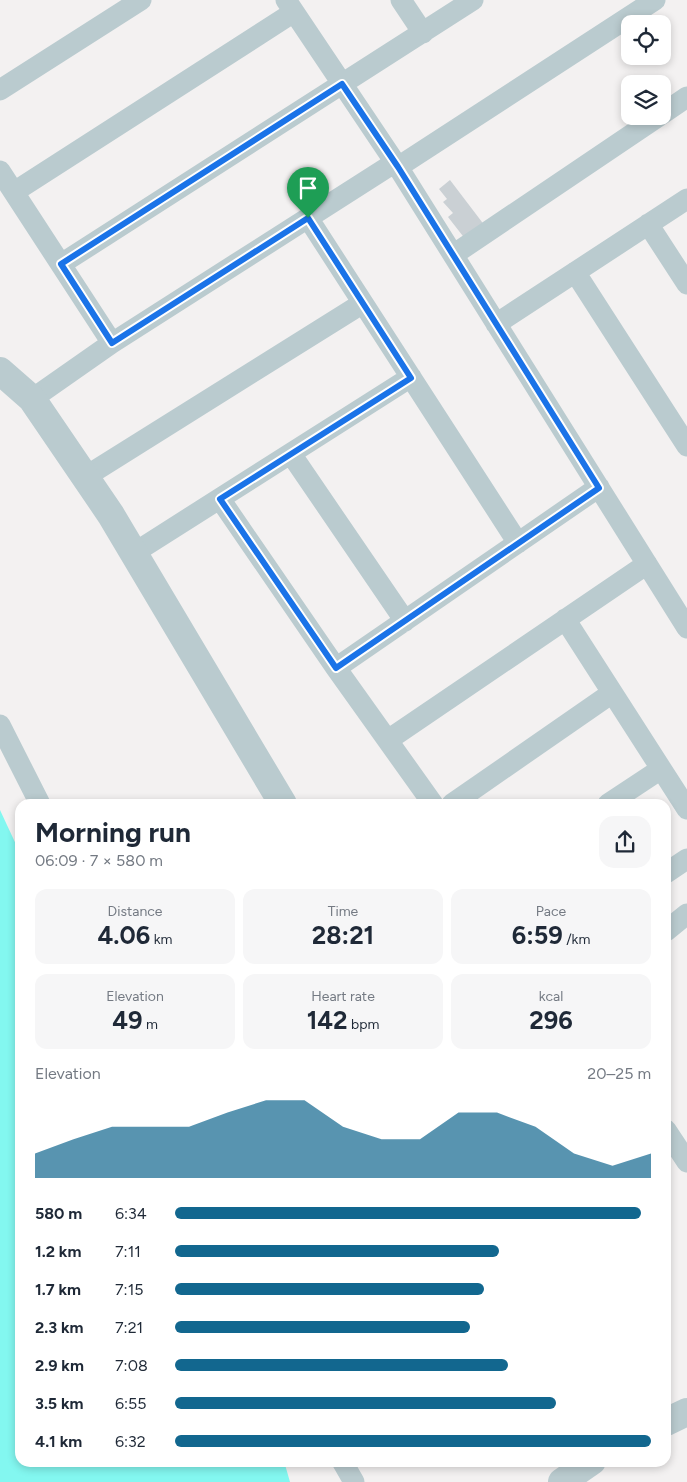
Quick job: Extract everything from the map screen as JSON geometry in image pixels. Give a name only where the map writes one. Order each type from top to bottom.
[{"type":"street","points":[[0,90],[141,0]]},
{"type":"street","points":[[401,0],[423,33]]},
{"type":"street","points":[[61,264],[473,0]]},
{"type":"street","points":[[32,399],[112,343],[655,0]]},
{"type":"street","points":[[14,192],[290,6],[396,165],[687,628]]},
{"type":"street","points":[[671,108],[687,97]]},
{"type":"street","points":[[453,255],[646,125]]},
{"type":"street","points":[[0,171],[112,343]]},
{"type":"street","points":[[496,324],[687,199]]},
{"type":"street","points":[[308,218],[518,543]]},
{"type":"street","points":[[648,224],[687,284]]},
{"type":"street","points":[[575,272],[687,446]]},
{"type":"street","points":[[85,477],[363,303]]},
{"type":"street","points":[[0,371],[32,399],[111,515],[280,799]]},
{"type":"street","points":[[134,553],[411,378]]},
{"type":"street","points":[[292,454],[405,621]]},
{"type":"street","points":[[336,668],[599,488]]},
{"type":"street","points":[[220,499],[336,668],[429,799]]},
{"type":"street","points":[[388,740],[647,564]]},
{"type":"street","points":[[565,619],[687,809]]},
{"type":"street","points":[[459,799],[612,693]]},
{"type":"street","points":[[0,725],[37,799]]},
{"type":"street","points":[[616,799],[661,769]]},
{"type":"street","points":[[671,870],[687,859]]},
{"type":"street","points":[[671,927],[687,914]]},
{"type":"street","points":[[671,1138],[687,1162]]},
{"type":"street","points":[[671,1420],[687,1412]]},
{"type":"street","points":[[345,1467],[354,1482]]},
{"type":"street","points":[[562,1482],[583,1467]]},
{"type":"water","points":[[0,810],[15,842],[15,1467],[286,1467],[290,1482],[0,1482]]},
{"type":"building","points":[[450,180],[485,226],[466,240],[448,217],[453,213],[443,202],[447,199],[439,189]]},
{"type":"route","points":[[342,84],[398,167],[599,488],[336,668],[220,499],[411,378],[308,218],[112,343],[61,264],[342,84]]}]
